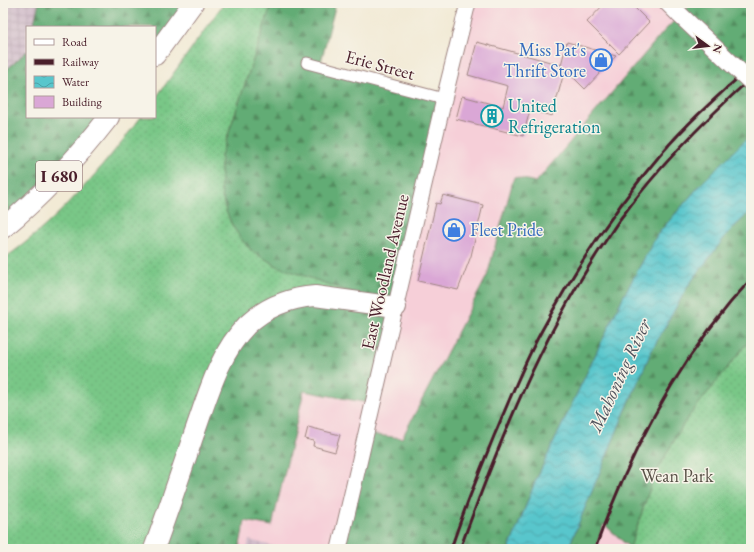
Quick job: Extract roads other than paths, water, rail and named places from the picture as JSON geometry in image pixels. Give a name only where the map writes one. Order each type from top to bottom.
[{"type":"highway","points":[[156,54],[193,3]]},
{"type":"highway","name":"I 680","points":[[3,228],[29,206],[66,169],[108,118]]},
{"type":"highway","points":[[154,549],[207,399],[223,359],[246,326],[257,316],[271,308],[288,300],[302,297],[315,296],[396,308]]},
{"type":"main road","name":"East Woodland Avenue","points":[[339,549],[444,99],[468,3]]},
{"type":"main road","points":[[674,9],[751,82]]},
{"type":"street","name":"Erie Street","points":[[307,63],[444,99]]},
{"type":"water","name":"Mahoning River","points":[[751,137],[751,211],[728,233],[688,286],[652,350],[568,549],[509,549],[535,482],[623,297],[657,235],[702,183],[744,141]]},
{"type":"railway","points":[[451,549],[477,478],[522,370],[567,285],[611,218],[671,142],[693,119],[751,66]]},
{"type":"railway","points":[[460,549],[489,471],[521,395],[539,357],[578,284],[618,223],[668,160],[700,126],[751,78]]},
{"type":"railway","points":[[595,549],[624,476],[660,406],[680,372],[702,340],[725,309],[751,279]]},
{"type":"place","name":"Miss Pat's Thrift Store","points":[[601,60]]},
{"type":"place","name":"United Refrigeration","points":[[492,116]]},
{"type":"place","name":"Fleet Pride","points":[[454,230]]},
{"type":"park label","name":"Wean Park","points":[[677,476]]}]
